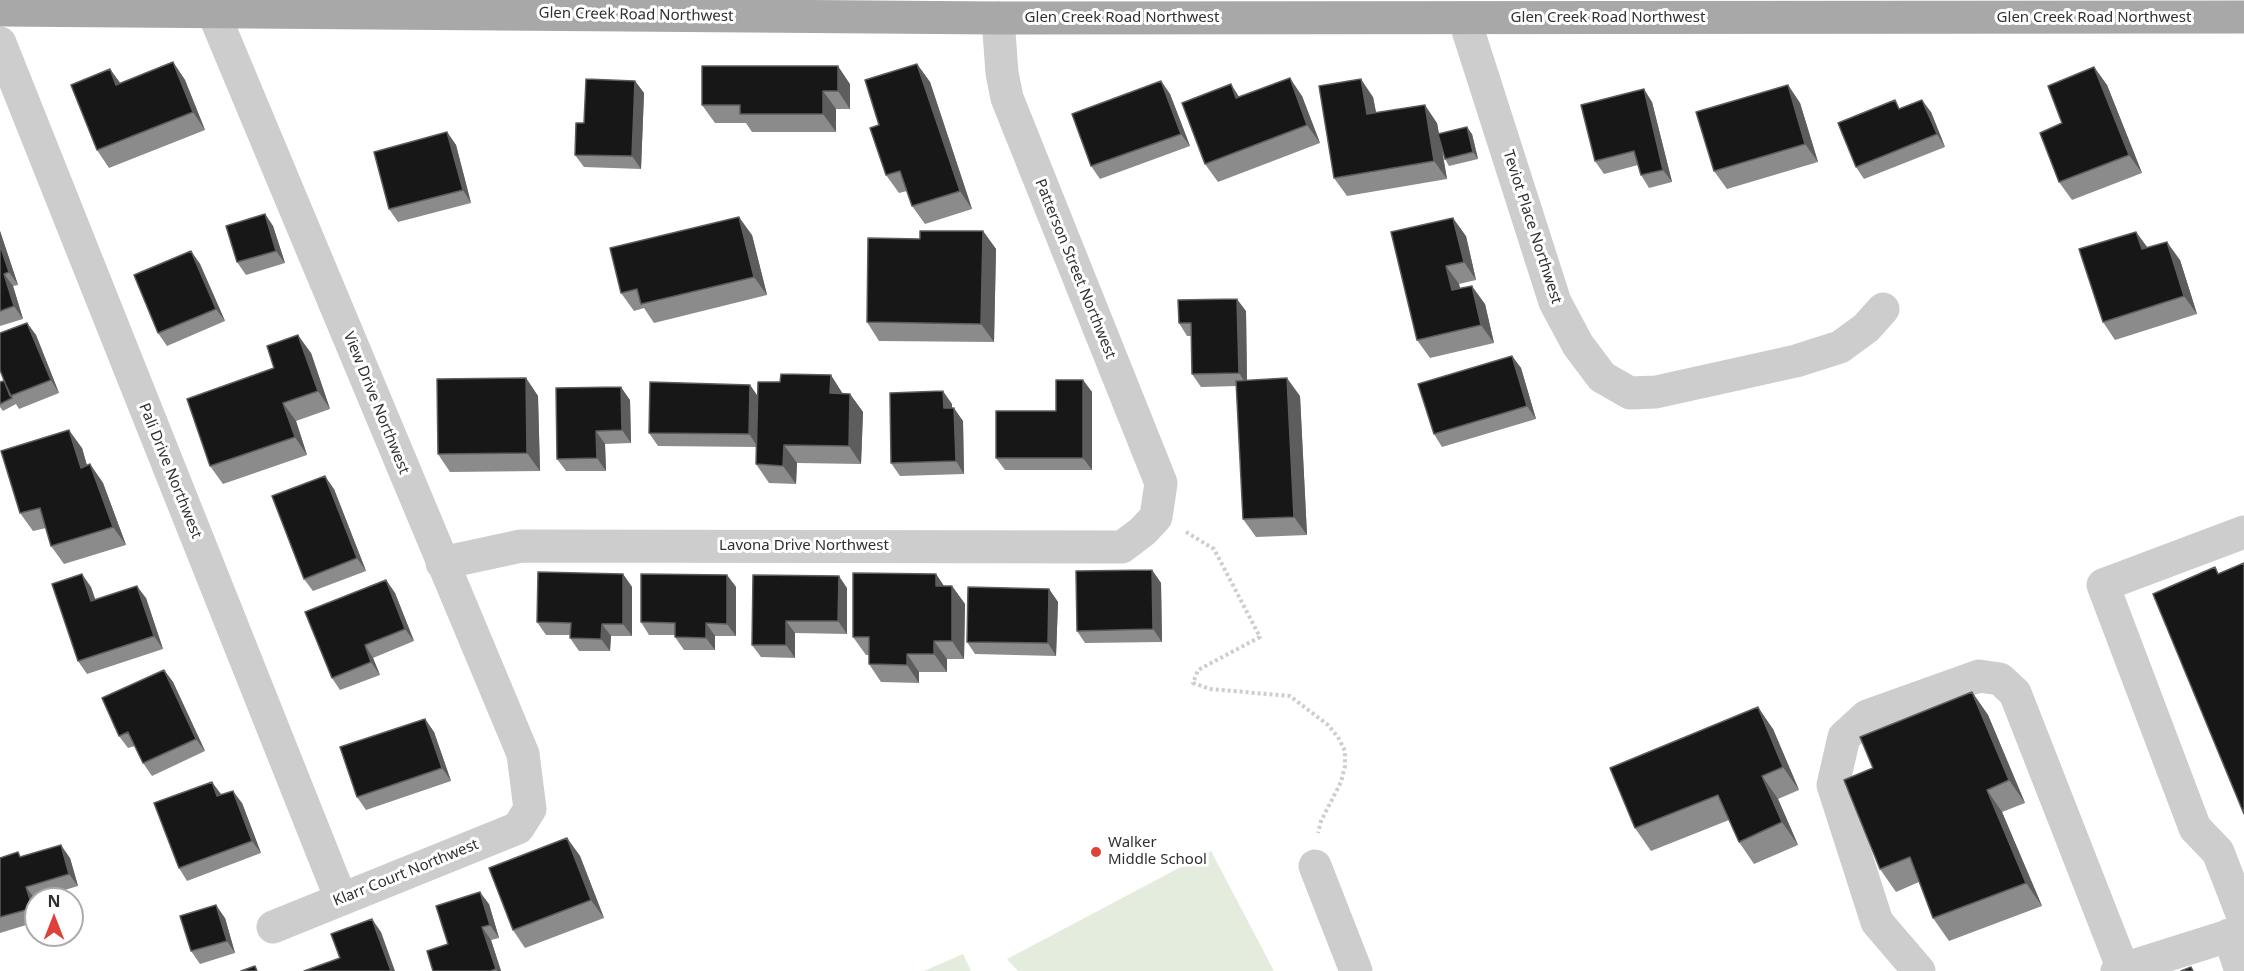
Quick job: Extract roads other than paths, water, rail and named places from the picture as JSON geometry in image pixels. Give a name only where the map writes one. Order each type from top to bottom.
[{"type":"main road","name":"Glen Creek Road Northwest","points":[[0,10],[211,6],[845,8],[998,18],[1464,18],[1539,9],[2156,9],[2244,17]]},
{"type":"street","name":"View Drive Northwest","points":[[211,6],[523,754],[530,809]]},
{"type":"street","name":"Patterson Street Northwest","points":[[998,18],[1002,73],[1007,98],[1161,483],[1156,517]]},
{"type":"street","name":"Teviot Place Northwest","points":[[1464,18],[1555,302],[1578,345],[1602,377],[1630,393],[1656,392],[1796,361],[1840,347],[1866,328],[1882,309]]},
{"type":"street","name":"Pali Drive Northwest","points":[[0,43],[341,899]]},
{"type":"street","name":"Lavona Drive Northwest","points":[[442,563],[521,546],[1122,547],[1143,531],[1156,517]]},
{"type":"street","points":[[2241,971],[2239,928],[2218,852],[2195,828],[2103,585],[2244,532]]},
{"type":"street","points":[[1919,971],[1877,922],[1833,784],[1844,737],[1867,716],[1979,676],[2000,679],[2015,693],[2120,970],[2239,928]]},
{"type":"street","name":"Klarr Court Northwest","points":[[273,927],[518,828],[530,809]]},
{"type":"street","points":[[1315,866],[1356,971]]},
{"type":"place","name":"Walker Middle School","points":[[1096,852]]}]
